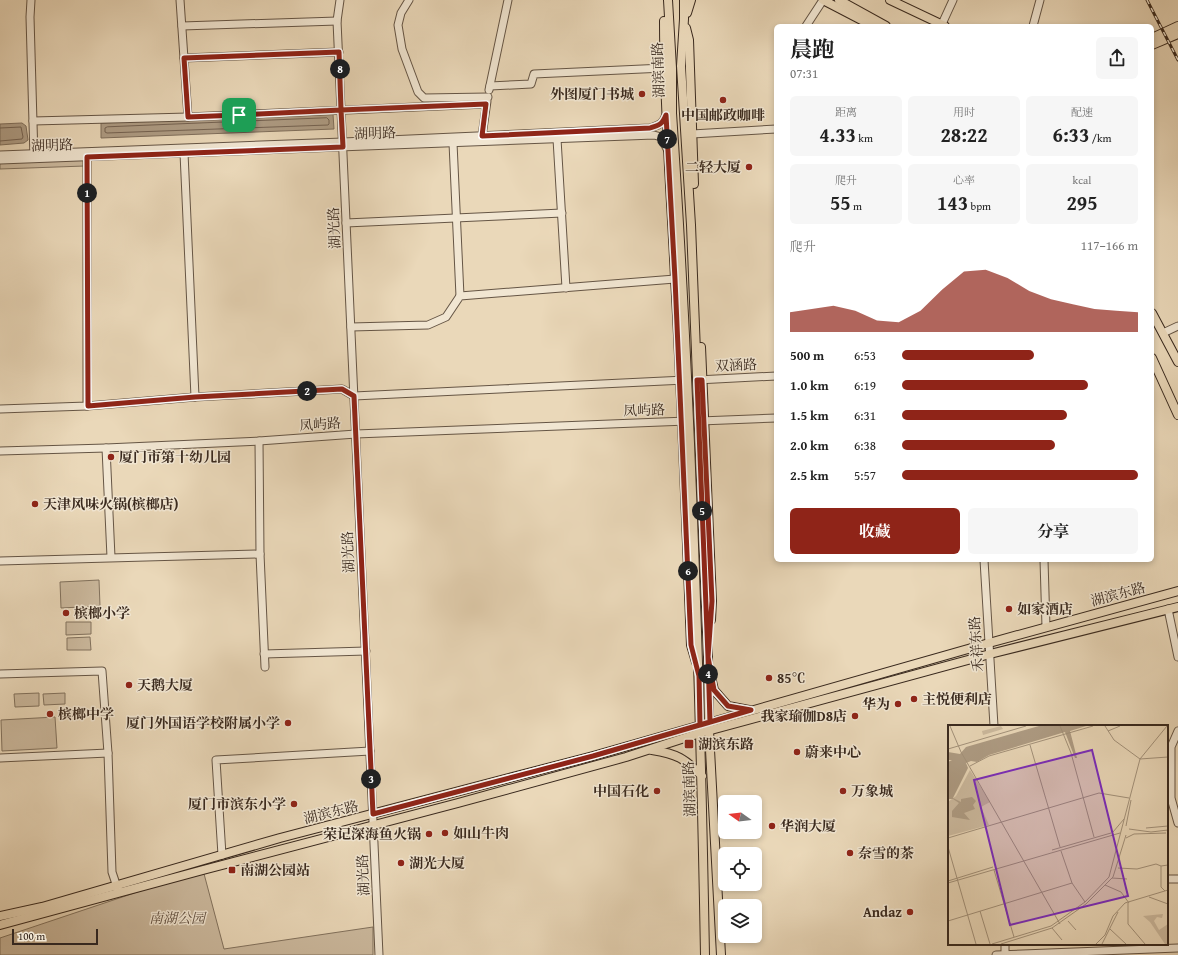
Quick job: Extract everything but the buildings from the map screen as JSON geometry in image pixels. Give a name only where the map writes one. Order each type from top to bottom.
[{"type":"main road","name":"湖滨南路","points":[[684,0],[681,66],[692,225],[700,380]]},
{"type":"main road","points":[[684,19],[691,0]]},
{"type":"main road","points":[[823,0],[864,24]]},
{"type":"main road","points":[[838,0],[882,24]]},
{"type":"main road","points":[[890,0],[942,24]]},
{"type":"main road","name":"湖滨南路","points":[[665,2],[672,68],[672,113],[683,380],[697,421],[712,601],[708,657],[709,726],[721,955]]},
{"type":"main road","points":[[665,2],[664,68],[675,279],[683,380],[681,422],[691,645],[699,676]]},
{"type":"main road","name":"湖滨南路","points":[[684,19],[689,40],[700,380],[697,421],[699,676],[705,955]]},
{"type":"main road","points":[[1154,37],[1178,26]]},
{"type":"main road","points":[[1154,44],[1178,34]]},
{"type":"main road","points":[[1154,316],[1178,362]]},
{"type":"main road","points":[[1154,362],[1178,414]]},
{"type":"main road","name":"湖滨东路","points":[[0,916],[203,870],[374,826],[626,757],[751,710],[1178,591]]},
{"type":"main road","name":"湖滨东路","points":[[709,726],[1178,607]]},
{"type":"main road","points":[[708,657],[714,690],[728,706],[751,710]]},
{"type":"main road","name":"湖滨东路","points":[[0,925],[280,838],[700,729]]},
{"type":"main road","points":[[626,757],[651,750],[668,752],[686,760],[702,776]]},
{"type":"street","points":[[31,0],[30,17],[34,156]]},
{"type":"street","points":[[180,0],[188,117]]},
{"type":"street","name":"湖光路","points":[[340,0],[337,21],[379,955]]},
{"type":"street","points":[[409,0],[401,13],[398,25],[402,49],[418,92],[424,98],[487,100]]},
{"type":"street","points":[[482,136],[487,100],[508,0]]},
{"type":"street","points":[[807,24],[823,0]]},
{"type":"street","points":[[944,24],[953,0]]},
{"type":"street","points":[[1034,24],[1040,0]]},
{"type":"street","points":[[182,26],[337,21]]},
{"type":"street","points":[[184,58],[339,52]]},
{"type":"street","points":[[490,86],[531,84],[534,74],[664,68]]},
{"type":"street","points":[[33,121],[188,117],[341,110],[487,100]]},
{"type":"street","name":"湖明路","points":[[0,155],[87,157],[184,153],[650,128],[663,123],[666,115]]},
{"type":"street","points":[[692,134],[774,129]]},
{"type":"street","name":"湖明路","points":[[0,160],[34,156],[343,144],[453,143],[654,135],[661,136],[668,154]]},
{"type":"street","points":[[558,139],[566,288]]},
{"type":"street","points":[[351,327],[428,325],[446,317],[460,296],[453,143]]},
{"type":"street","points":[[184,153],[195,397]]},
{"type":"street","points":[[87,157],[88,406]]},
{"type":"street","points":[[346,223],[562,213]]},
{"type":"street","points":[[460,296],[675,279]]},
{"type":"street","points":[[1164,333],[1178,326]]},
{"type":"street","name":"双涵路","points":[[700,380],[774,376]]},
{"type":"street","points":[[0,409],[88,406],[195,397],[342,389],[354,396],[683,380]]},
{"type":"street","name":"凤屿路","points":[[0,451],[259,442],[356,434],[774,418]]},
{"type":"street","points":[[259,442],[260,554],[265,667]]},
{"type":"street","points":[[106,448],[111,557]]},
{"type":"street","points":[[0,561],[260,554]]},
{"type":"street","name":"禾祥东路","points":[[984,562],[994,725]]},
{"type":"street","points":[[1044,562],[1046,627]]},
{"type":"street","points":[[1168,609],[1178,657]]},
{"type":"street","points":[[264,654],[366,651]]},
{"type":"street","points":[[0,666],[0,674],[102,671],[108,753],[112,872],[117,889]]},
{"type":"street","points":[[1178,731],[1171,747],[1171,798],[1178,823]]},
{"type":"street","points":[[222,855],[216,760],[370,751]]},
{"type":"street","points":[[0,758],[108,753]]},
{"type":"street","points":[[996,955],[1068,954],[1108,947],[1178,948]]},
{"type":"green space","points":[[84,159],[85,166],[0,169],[0,161]]},
{"type":"green space","points":[[99,580],[100,606],[61,608],[60,582]]},
{"type":"green space","points":[[66,622],[91,622],[91,634],[66,635]]},
{"type":"green space","points":[[90,637],[91,650],[67,650],[67,638]]},
{"type":"green space","points":[[39,693],[39,706],[15,707],[14,694]]},
{"type":"green space","points":[[65,693],[65,704],[44,705],[43,694]]},
{"type":"green space","points":[[55,717],[57,748],[2,751],[1,720]]},
{"type":"green space","name":"南湖公园","points":[[203,870],[224,949],[373,927],[373,955],[0,955],[0,938]]},
{"type":"water","points":[[333,114],[334,129],[101,138],[101,123]]},
{"type":"water","points":[[22,123],[26,126],[28,140],[24,143],[0,145],[0,124]]},
{"type":"railway","points":[[1147,0],[1178,60]]},
{"type":"place","name":"外图厦门书城","points":[[642,94]]},
{"type":"place","name":"中国邮政咖啡","points":[[723,100]]},
{"type":"place","name":"二轻大厦","points":[[749,167]]},
{"type":"place","name":"厦门市第十幼儿园","points":[[111,457]]},
{"type":"place","name":"天津风味火锅(槟榔店)","points":[[35,504]]},
{"type":"place","name":"如家酒店","points":[[1009,609]]},
{"type":"place","name":"槟榔小学","points":[[66,613]]},
{"type":"place","name":"85℃","points":[[769,678]]},
{"type":"place","name":"天鹅大厦","points":[[129,685]]},
{"type":"place","name":"主悦便利店","points":[[914,699]]},
{"type":"place","name":"华为","points":[[898,704]]},
{"type":"place","name":"槟榔中学","points":[[50,714]]},
{"type":"place","name":"我家瑜伽D8店","points":[[855,716]]},
{"type":"place","name":"厦门外国语学校附属小学","points":[[288,723]]},
{"type":"place","name":"湖滨东路","points":[[689,744]]},
{"type":"place","name":"蔚来中心","points":[[797,752]]},
{"type":"place","name":"中国石化","points":[[657,791]]},
{"type":"place","name":"万象城","points":[[843,791]]},
{"type":"place","name":"厦门市滨东小学","points":[[294,804]]},
{"type":"place","name":"华润大厦","points":[[772,826]]},
{"type":"place","name":"如山牛肉","points":[[445,833]]},
{"type":"place","name":"荣记深海鱼火锅","points":[[429,834]]},
{"type":"place","name":"奈雪的茶","points":[[850,853]]},
{"type":"place","name":"湖光大厦","points":[[401,863]]},
{"type":"place","name":"南湖公园站","points":[[232,870]]},
{"type":"place","name":"Andaz","points":[[910,912]]},
{"type":"route","points":[[239,115],[188,117],[184,58],[339,52],[341,110],[486,104],[482,136],[650,128],[663,123],[666,115],[675,279],[691,645],[699,676],[700,725],[751,710],[728,706],[714,690],[708,657],[697,380],[702,380],[712,601],[708,657],[710,722],[593,756],[373,814],[354,396],[342,389],[195,397],[88,406],[87,157],[343,147],[341,110],[239,115]]}]
